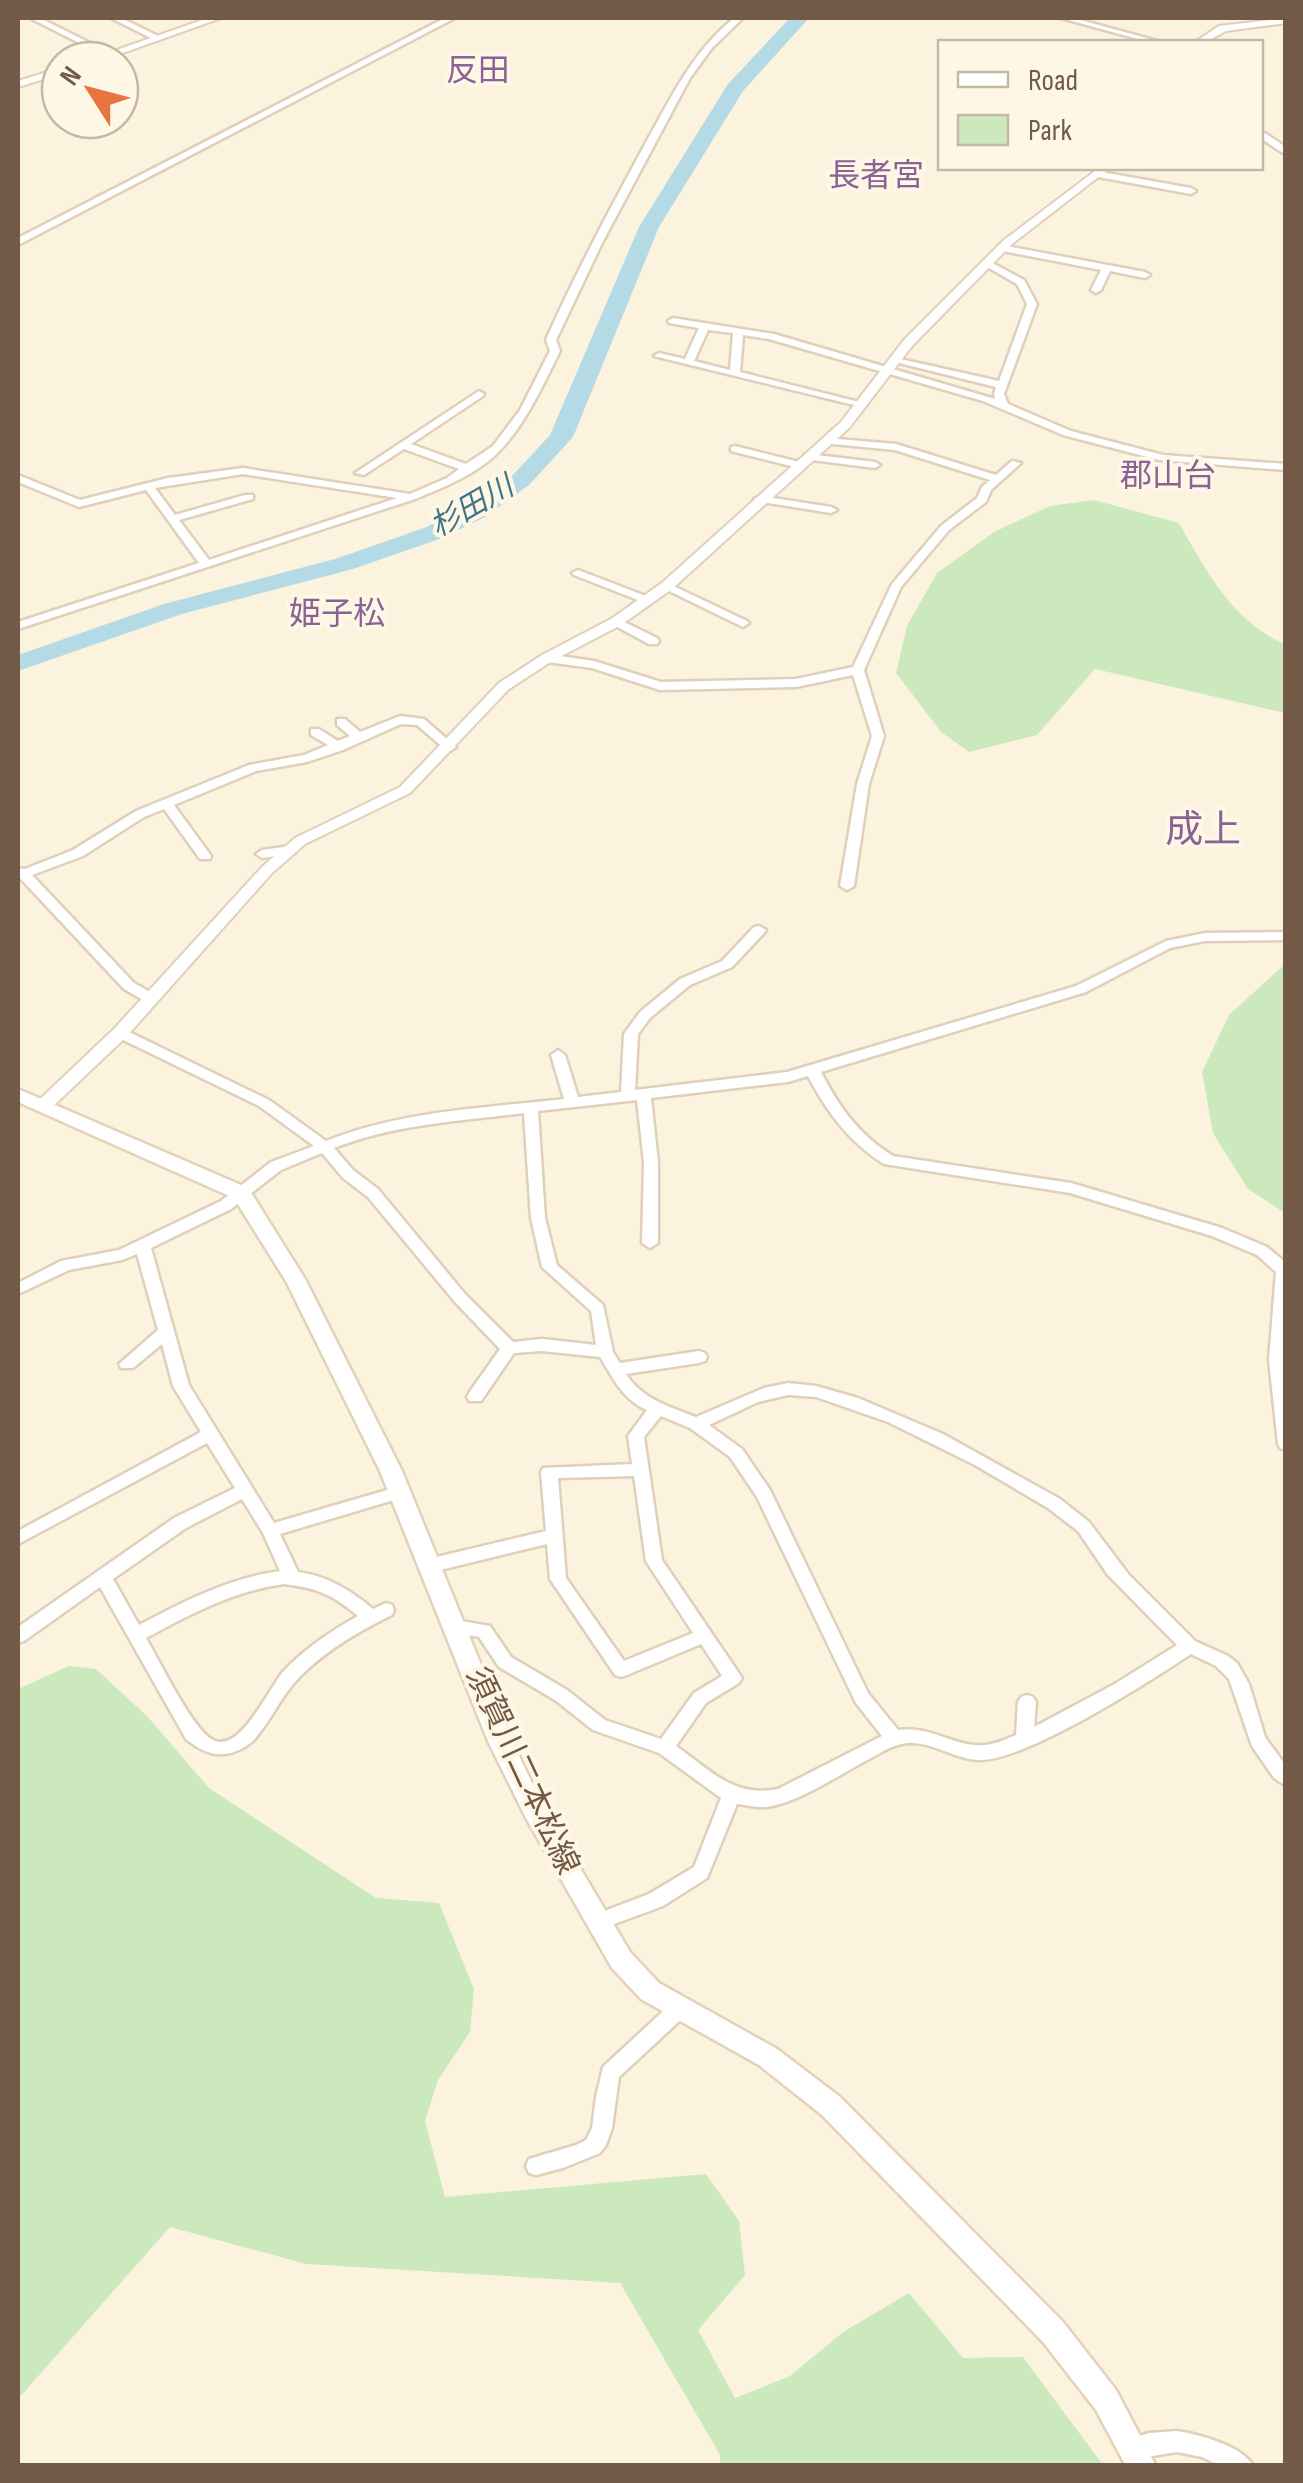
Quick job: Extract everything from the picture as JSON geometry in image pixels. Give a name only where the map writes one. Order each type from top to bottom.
[{"type":"main road","points":[[18,1095],[242,1192]]},
{"type":"main road","name":"須賀川二本松線","points":[[242,1192],[296,1278],[401,1492],[534,1811],[598,1922],[637,1980],[768,2058],[831,2106],[1052,2332],[1106,2400],[1138,2457]]},
{"type":"street","points":[[34,18],[80,40]]},
{"type":"street","points":[[115,18],[158,38]]},
{"type":"street","points":[[140,44],[212,18]]},
{"type":"street","points":[[18,242],[452,18]]},
{"type":"street","points":[[18,626],[412,496],[469,469],[497,448],[525,412],[555,350],[551,340],[610,212],[687,70],[706,45],[739,18]]},
{"type":"street","points":[[1065,18],[1149,40]]},
{"type":"street","points":[[1203,40],[1223,28],[1257,20],[1286,20]]},
{"type":"street","points":[[1263,135],[1286,152]]},
{"type":"street","points":[[1097,173],[1160,194]]},
{"type":"street","points":[[44,1105],[120,1033],[290,850],[316,832],[405,790],[494,696],[546,658],[616,622],[667,586],[826,441],[862,404],[908,342],[1001,248],[1097,173],[1191,191]]},
{"type":"street","points":[[1001,248],[1145,275]]},
{"type":"street","points":[[987,263],[1021,282],[1032,304],[999,394],[1004,406]]},
{"type":"street","points":[[1096,290],[1107,268]]},
{"type":"street","points":[[673,320],[1002,385]]},
{"type":"street","points":[[688,363],[705,326]]},
{"type":"street","points":[[735,374],[738,332]]},
{"type":"street","points":[[659,356],[862,404]]},
{"type":"street","points":[[892,366],[1067,433],[1163,458],[1286,467]]},
{"type":"street","points":[[360,473],[479,394]]},
{"type":"street","points":[[826,441],[896,447],[996,478]]},
{"type":"street","points":[[403,445],[469,469]]},
{"type":"street","points":[[735,449],[804,461],[875,464]]},
{"type":"street","points":[[848,886],[862,784],[878,736],[858,670],[896,586],[944,528],[982,500],[996,478],[1016,463]]},
{"type":"street","points":[[18,478],[79,504],[198,476],[260,471],[412,496]]},
{"type":"street","points":[[149,487],[206,564]]},
{"type":"street","points":[[172,518],[249,497]]},
{"type":"street","points":[[760,499],[830,510]]},
{"type":"street","points":[[578,573],[647,600]]},
{"type":"street","points":[[667,586],[743,622]]},
{"type":"street","points":[[616,622],[653,641]]},
{"type":"street","points":[[546,658],[594,665],[660,686],[762,685],[858,670]]},
{"type":"street","points":[[150,998],[129,986],[20,872],[78,854],[140,814],[253,768],[338,746],[400,720],[414,719],[450,746]]},
{"type":"street","points":[[341,722],[360,738]]},
{"type":"street","points":[[316,732],[338,746]]},
{"type":"street","points":[[167,804],[206,856]]},
{"type":"street","points":[[262,854],[290,850]]},
{"type":"street","points":[[650,1243],[651,1163],[635,1094],[631,1034],[645,1015],[685,982],[727,964],[759,930]]},
{"type":"street","points":[[20,1283],[66,1265],[122,1255],[226,1204],[276,1166],[324,1146],[409,1122],[635,1094],[737,1086],[813,1072],[1081,989],[1166,944],[1204,937],[1286,936]]},
{"type":"street","points":[[120,1033],[264,1103],[324,1146],[348,1174],[374,1194],[460,1298],[508,1348],[542,1346],[605,1352]]},
{"type":"street","points":[[558,1056],[572,1102]]},
{"type":"street","points":[[813,1072],[839,1119],[867,1148],[889,1160],[917,1168],[1070,1188],[1217,1232],[1262,1251],[1284,1270],[1278,1315],[1286,1444]]},
{"type":"street","points":[[530,1108],[543,1251],[556,1274],[598,1309],[605,1352],[626,1386],[656,1409],[696,1424],[736,1453],[764,1494],[862,1698],[894,1738]]},
{"type":"street","points":[[142,1244],[181,1386],[242,1492],[270,1531],[292,1578]]},
{"type":"street","points":[[128,1364],[166,1332]]},
{"type":"street","points":[[475,1397],[508,1348]]},
{"type":"street","points":[[615,1370],[699,1357]]},
{"type":"street","points":[[696,1424],[762,1395],[790,1389],[824,1394],[915,1428],[1046,1499],[1081,1524],[1115,1570],[1190,1646],[1236,1671],[1247,1696],[1251,1725],[1267,1758],[1286,1779]]},
{"type":"street","points":[[656,1409],[636,1436],[654,1561],[732,1678],[700,1698],[665,1748]]},
{"type":"street","points":[[18,1538],[208,1435]]},
{"type":"street","points":[[640,1470],[549,1472],[551,1536],[558,1579],[621,1670],[705,1636]]},
{"type":"street","points":[[18,1636],[180,1523],[242,1492]]},
{"type":"street","points":[[270,1531],[401,1492]]},
{"type":"street","points":[[432,1565],[551,1536]]},
{"type":"street","points":[[103,1578],[192,1734],[214,1748],[225,1749],[253,1729],[286,1680],[315,1652],[378,1613],[330,1584],[292,1578],[248,1581],[226,1588],[136,1634]]},
{"type":"street","points":[[456,1628],[484,1632],[506,1662],[561,1695],[599,1726],[665,1748],[731,1795],[762,1800],[781,1796],[894,1738],[912,1734],[933,1736],[964,1750],[985,1753],[1024,1738],[1190,1646]]},
{"type":"street","points":[[1024,1738],[1027,1702]]},
{"type":"street","points":[[598,1922],[656,1900],[701,1872],[731,1795]]},
{"type":"street","points":[[536,2166],[596,2146],[604,2134],[610,2073],[680,2008]]},
{"type":"street","points":[[1138,2457],[1160,2440],[1194,2440],[1242,2466]]},
{"type":"green space","points":[[1094,500],[1179,523],[1211,577],[1236,609],[1250,623],[1285,644],[1285,713],[1095,669],[1037,735],[969,752],[941,732],[896,673],[907,626],[937,573],[994,532],[1050,506]]},
{"type":"green space","points":[[1286,964],[1285,1213],[1248,1189],[1213,1133],[1202,1072],[1229,1015]]},
{"type":"green space","points":[[69,1666],[96,1669],[147,1716],[209,1788],[376,1898],[439,1903],[474,1989],[470,2032],[438,2080],[425,2121],[445,2197],[706,2174],[739,2221],[745,2275],[698,2330],[735,2398],[790,2376],[843,2332],[909,2293],[963,2358],[1023,2357],[1103,2465],[720,2465],[720,2455],[620,2283],[306,2264],[170,2227],[18,2399],[18,1689]]},
{"type":"waterway","name":"杉田川","points":[[18,663],[173,609],[344,564],[433,533],[476,512],[521,480],[561,437],[649,227],[735,88],[800,18]]},
{"type":"district","name":"反田","points":[[478,71]]},
{"type":"district","name":"長者宮","points":[[876,176]]},
{"type":"district","name":"郡山台","points":[[1168,476]]},
{"type":"district","name":"姫子松","points":[[337,614]]},
{"type":"district","name":"成上","points":[[1203,830]]}]
